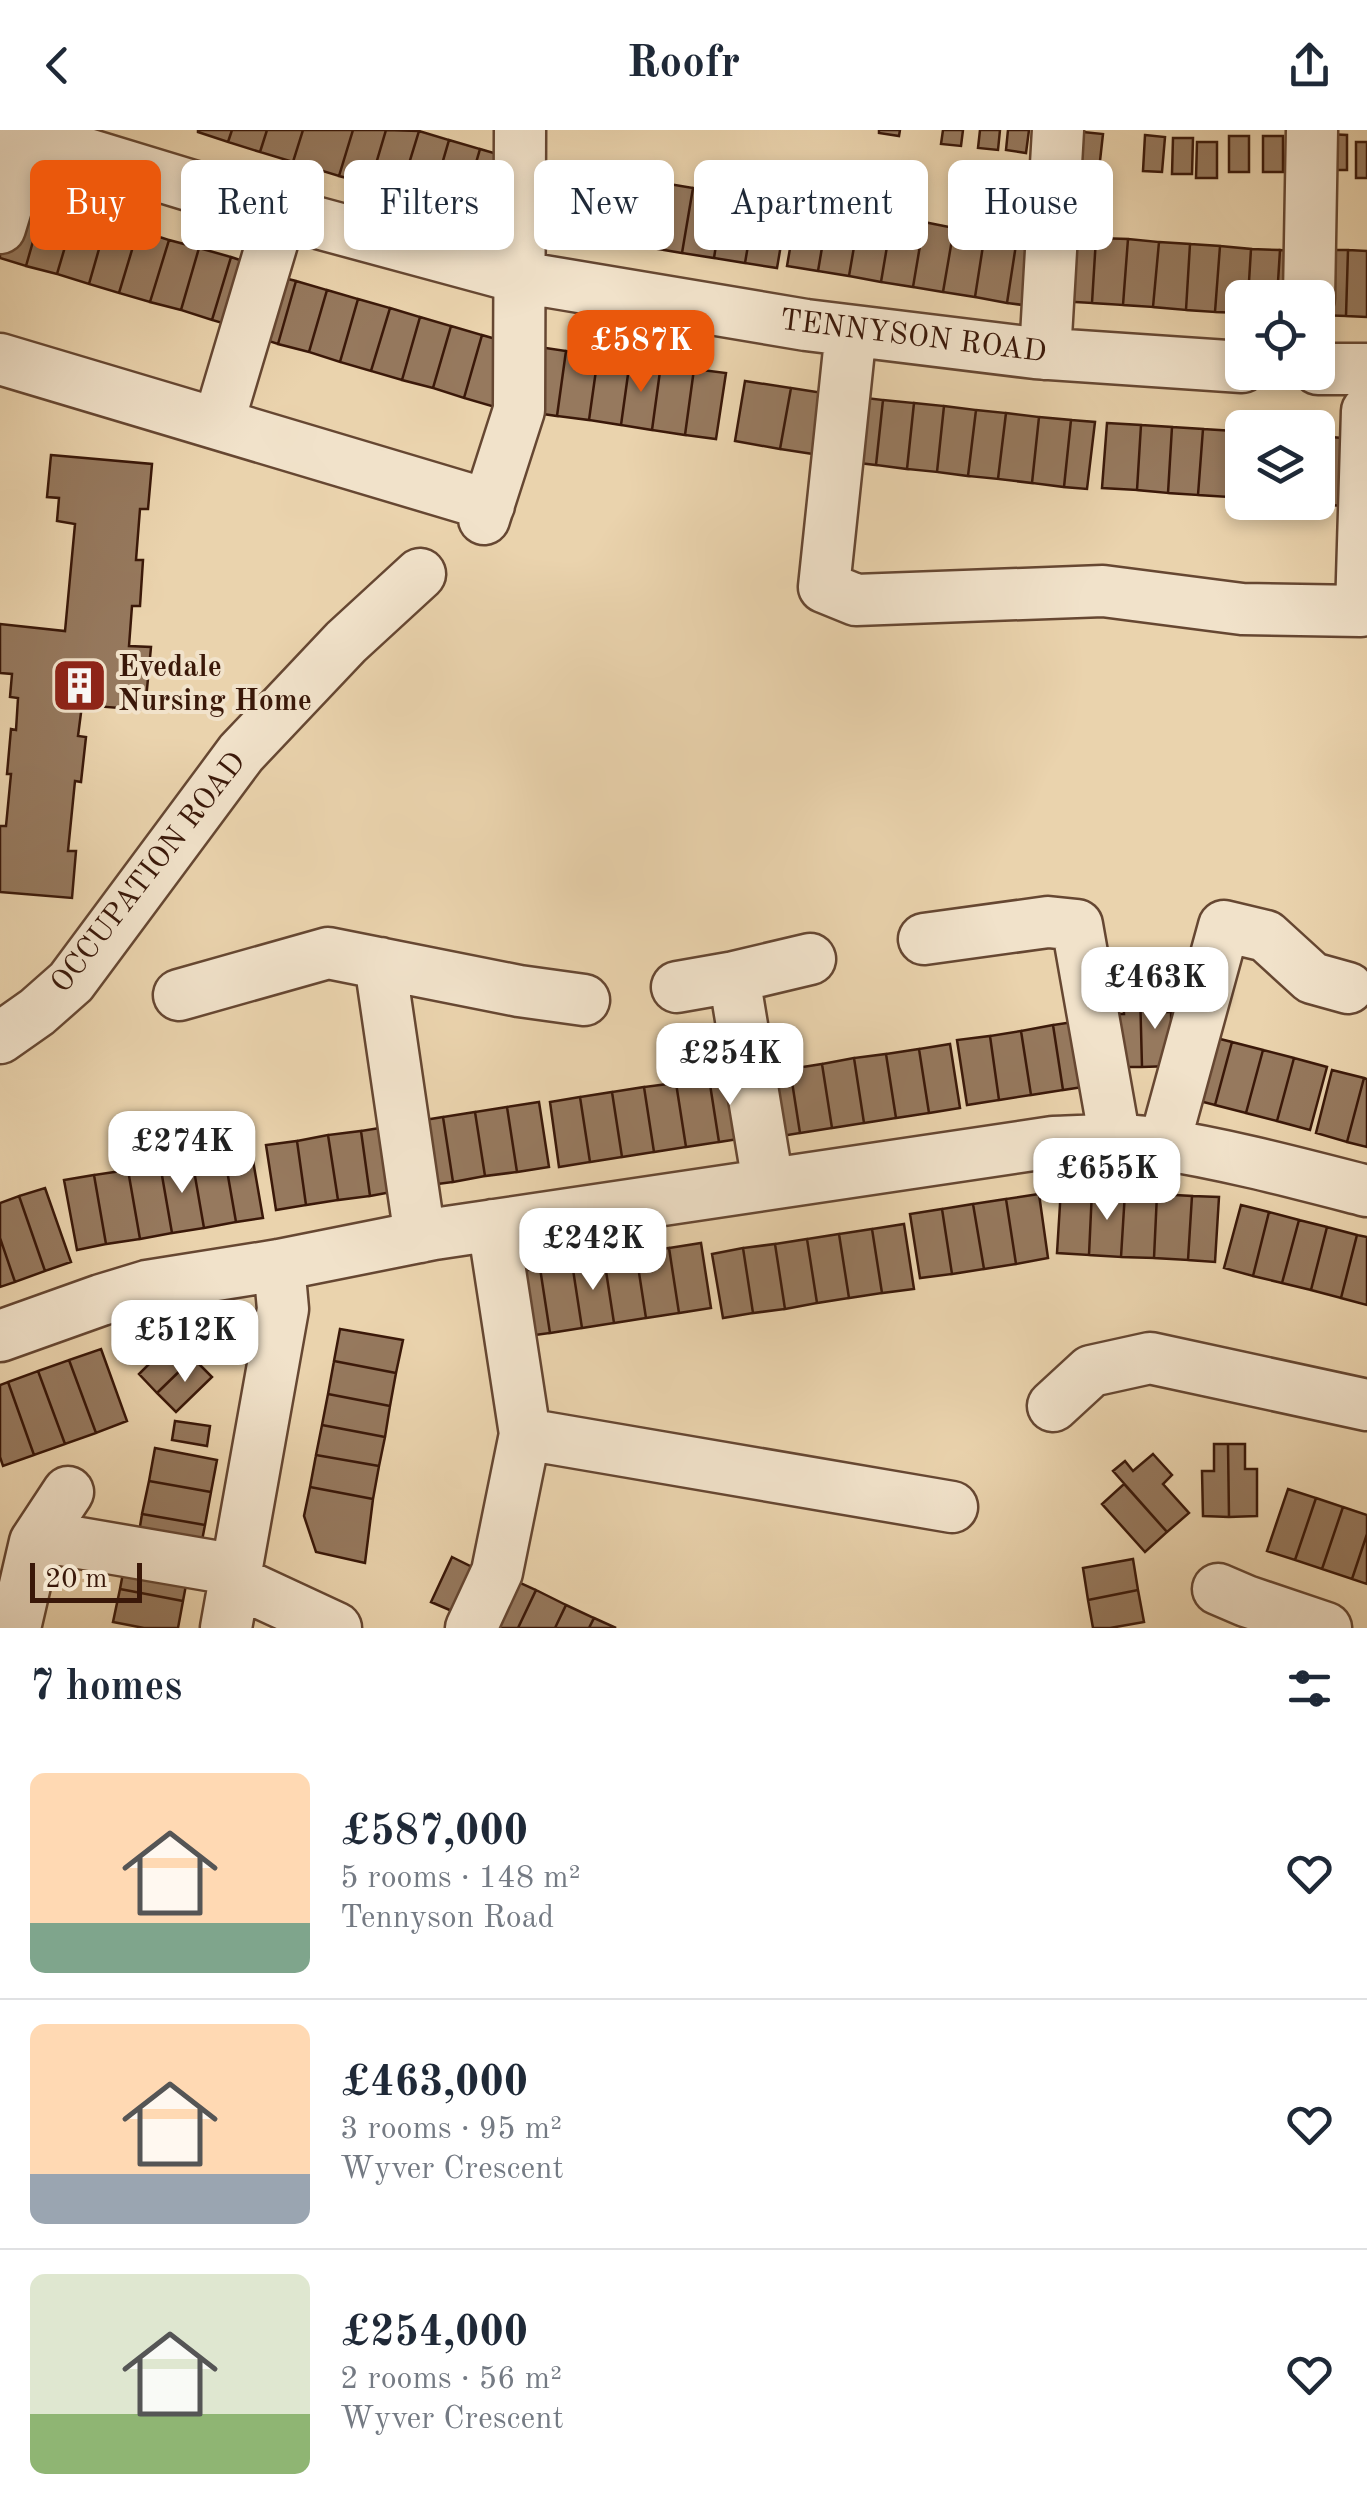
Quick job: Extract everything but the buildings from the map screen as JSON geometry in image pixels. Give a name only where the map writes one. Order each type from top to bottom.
[{"type":"street","points":[[0,359],[218,424],[486,512],[519,410],[520,130]]},
{"type":"street","points":[[1045,354],[1058,130]]},
{"type":"street","points":[[1309,280],[1312,130]]},
{"type":"street","points":[[0,228],[18,133]]},
{"type":"street","name":"TENNYSON ROAD","points":[[18,133],[181,183]]},
{"type":"street","name":"TENNYSON ROAD","points":[[324,225],[519,277],[806,326],[1045,354],[1225,367]]},
{"type":"street","points":[[218,424],[270,250]]},
{"type":"street","points":[[851,331],[824,587],[856,600],[1103,592],[1242,609],[1361,611],[1367,411]]},
{"type":"street","points":[[1335,368],[1367,369]]},
{"type":"street","name":"OCCUPATION ROAD","points":[[0,1038],[71,982],[241,753],[346,642],[420,574]]},
{"type":"street","points":[[924,939],[1048,922],[1076,925],[1115,1140]]},
{"type":"street","points":[[1164,1145],[1224,926],[1266,936],[1312,978],[1348,988]]},
{"type":"street","points":[[179,995],[328,954],[584,1000]]},
{"type":"street","points":[[677,988],[810,959]]},
{"type":"street","points":[[380,963],[420,1236]]},
{"type":"street","points":[[734,977],[768,1183]]},
{"type":"street","points":[[0,1336],[147,1286],[279,1265],[420,1236],[1036,1144],[1115,1140],[1164,1145],[1367,1191]]},
{"type":"street","points":[[471,1628],[496,1572],[524,1434],[493,1226]]},
{"type":"street","points":[[233,1593],[283,1309],[279,1265]]},
{"type":"street","points":[[1053,1406],[1091,1371],[1150,1358],[1367,1404]]},
{"type":"street","points":[[524,1434],[952,1507]]},
{"type":"street","points":[[15,1628],[36,1542],[68,1492]]},
{"type":"street","points":[[40,1536],[336,1628]]},
{"type":"street","points":[[1218,1588],[1326,1628]]},
{"type":"place","name":"Evedale Nursing Home","points":[[79,685]]}]
